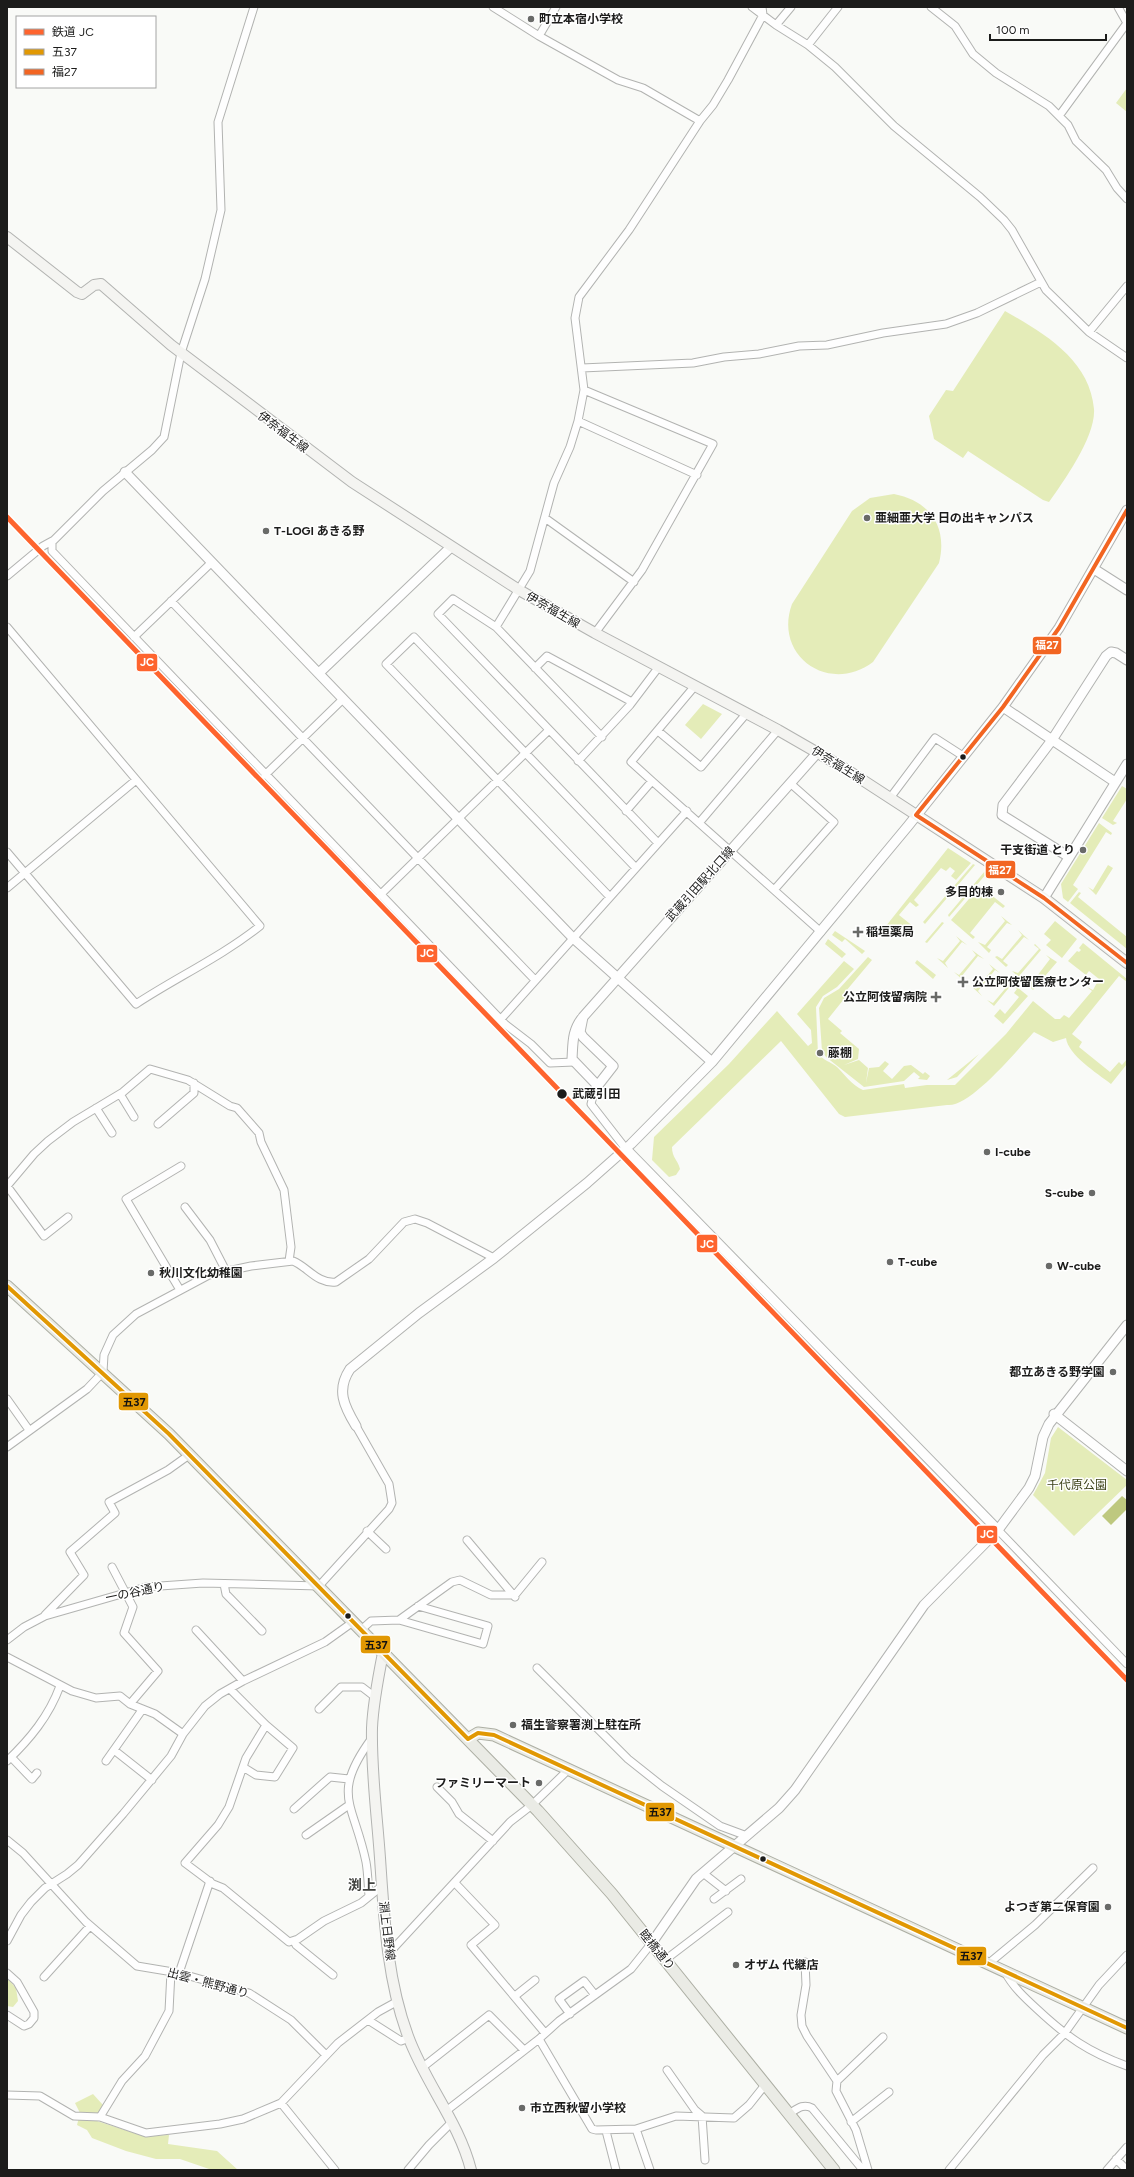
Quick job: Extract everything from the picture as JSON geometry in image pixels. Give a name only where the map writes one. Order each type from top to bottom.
[{"type":"main road","name":"伊奈福生線","points":[[7,237],[77,292],[82,294],[94,285],[101,284],[137,318],[181,353],[352,482],[451,547],[519,590],[594,633],[694,688],[778,730],[818,752],[1044,898],[1127,963]]},
{"type":"main road","name":"睦橋通り","points":[[7,1286],[103,1372],[319,1582],[328,1596],[532,1805],[598,1877],[834,2170]]},
{"type":"main road","name":"淵上日野線","points":[[383,1653],[375,1697],[372,1738],[382,1886],[389,1952],[398,2001],[409,2038],[465,2148],[471,2170]]},
{"type":"main road","points":[[468,1740],[478,1733],[494,1734],[1127,2028]]},
{"type":"street","points":[[7,576],[43,546],[52,542],[103,491],[164,437],[181,353],[205,280],[221,210],[218,122],[254,7]]},
{"type":"street","points":[[493,7],[539,36],[618,80],[643,88],[700,121]]},
{"type":"street","points":[[539,36],[556,7]]},
{"type":"street","points":[[752,7],[776,25],[808,45],[835,67],[894,126],[975,192],[1004,220],[1040,282],[1089,332],[1127,358]]},
{"type":"street","points":[[496,627],[530,571],[554,483],[570,447],[578,421],[584,390],[576,318],[579,297],[629,230],[724,86],[763,15],[762,7]]},
{"type":"street","points":[[776,25],[791,7]]},
{"type":"street","points":[[808,45],[838,7]]},
{"type":"street","points":[[932,7],[955,26],[973,54],[996,73],[1049,106],[1068,125],[1076,141],[1106,170],[1117,188],[1127,199]]},
{"type":"street","points":[[1059,116],[1127,23],[1118,7]]},
{"type":"street","points":[[582,368],[693,363],[724,357],[759,354],[799,346],[827,345],[883,332],[946,324],[976,313],[1040,282]]},
{"type":"street","points":[[1089,332],[1127,286]]},
{"type":"street","points":[[584,390],[713,444],[697,475],[634,582],[594,633]]},
{"type":"street","points":[[578,421],[697,475]]},
{"type":"street","points":[[125,472],[574,938],[712,1062]]},
{"type":"street","points":[[319,1582],[389,1509],[392,1503],[392,1494],[389,1484],[356,1426],[342,1397],[344,1378],[350,1369],[419,1313],[494,1258],[587,1183],[626,1148],[712,1062],[821,932],[1003,707],[1059,628],[1127,510]]},
{"type":"street","points":[[545,518],[634,582]]},
{"type":"street","points":[[52,542],[52,551],[380,895],[501,1019],[531,1044],[550,1063],[574,1062],[596,1084]]},
{"type":"street","points":[[319,673],[451,547]]},
{"type":"street","points":[[134,637],[212,562]]},
{"type":"street","points":[[1094,569],[1127,590]]},
{"type":"street","points":[[602,737],[496,627],[453,599],[438,614],[658,843]]},
{"type":"street","points":[[171,601],[535,980]]},
{"type":"street","points":[[7,627],[260,926],[224,952],[156,990],[136,1004],[7,852]]},
{"type":"street","points":[[610,897],[386,664],[414,637],[636,868]]},
{"type":"street","points":[[1069,856],[1002,815],[1001,811],[1003,806],[1052,740],[1106,656],[1111,652],[1116,653],[1127,660]]},
{"type":"street","points":[[536,668],[547,656],[632,702]]},
{"type":"street","points":[[578,760],[602,737],[632,702],[658,668]]},
{"type":"street","points":[[694,688],[631,762],[821,932]]},
{"type":"street","points":[[265,775],[344,699]]},
{"type":"street","points":[[1003,707],[1116,782]]},
{"type":"street","points":[[658,731],[701,767],[746,714]]},
{"type":"street","points":[[380,895],[549,730]]},
{"type":"street","points":[[699,822],[778,730]]},
{"type":"street","points":[[890,798],[935,738],[963,756]]},
{"type":"street","name":"武蔵引田駅北口線","points":[[574,1062],[572,1059],[574,1030],[583,1016],[818,752]]},
{"type":"street","points":[[1044,898],[1127,764]]},
{"type":"street","points":[[7,888],[136,780]]},
{"type":"street","points":[[626,811],[652,781]]},
{"type":"street","points":[[774,890],[834,822],[790,783]]},
{"type":"street","points":[[501,1019],[687,811]]},
{"type":"street","points":[[583,1016],[580,1032],[583,1037],[613,1066],[599,1084],[596,1084],[590,1104],[626,1148],[1127,1664]]},
{"type":"street","points":[[68,1217],[44,1236],[7,1186],[34,1154],[73,1122],[120,1094],[150,1069],[188,1080],[230,1106],[238,1108],[260,1133],[261,1142],[284,1190],[291,1247],[289,1261]]},
{"type":"street","points":[[158,1124],[194,1093],[194,1084]]},
{"type":"street","points":[[120,1094],[134,1117]]},
{"type":"street","points":[[96,1108],[112,1133]]},
{"type":"street","points":[[180,1290],[126,1199],[181,1166]]},
{"type":"street","points":[[185,1207],[210,1240],[226,1270]]},
{"type":"street","points":[[7,1447],[86,1389],[103,1372],[104,1355],[113,1335],[119,1328],[136,1314],[198,1280],[226,1270],[294,1261],[325,1282],[336,1282],[369,1259],[398,1226],[404,1222],[415,1219],[427,1223],[494,1258]]},
{"type":"street","points":[[446,2111],[545,2033],[631,1969],[652,1944],[690,1886],[703,1873],[779,1808],[799,1784],[924,1605],[998,1530],[1032,1482],[1038,1465],[1043,1437],[1054,1414],[1127,1324]]},
{"type":"street","points":[[7,1399],[29,1430]]},
{"type":"street","points":[[1054,1414],[1127,1471]]},
{"type":"street","points":[[45,1616],[84,1575],[70,1552],[115,1513],[109,1502],[168,1470],[189,1454]]},
{"type":"street","points":[[367,1531],[386,1549]]},
{"type":"street","points":[[467,1540],[515,1597]]},
{"type":"street","points":[[515,1597],[542,1562]]},
{"type":"street","points":[[112,1567],[133,1607],[124,1633],[158,1671],[130,1704]]},
{"type":"street","points":[[399,1620],[452,1582],[460,1580],[491,1596],[515,1597]]},
{"type":"street","name":"一の谷通り","points":[[7,1640],[24,1627],[45,1616],[126,1592],[172,1584],[263,1586],[297,1585],[319,1582]]},
{"type":"street","points":[[224,1584],[226,1594],[262,1631]]},
{"type":"street","points":[[361,1630],[371,1621],[399,1620],[483,1644],[488,1626],[418,1606]]},
{"type":"street","points":[[7,1941],[21,1915],[31,1902],[50,1884],[67,1874],[92,1850],[152,1780],[171,1756],[183,1734],[205,1706],[243,1681],[321,1644],[353,1622]]},
{"type":"street","points":[[196,1630],[243,1681]]},
{"type":"street","points":[[7,1657],[60,1686],[90,1697],[120,1696],[130,1704],[155,1714],[183,1734]]},
{"type":"street","points":[[537,1668],[628,1760],[662,1786],[720,1826],[747,1836]]},
{"type":"street","points":[[37,1773],[30,1782],[9,1759],[40,1725],[54,1702],[60,1686]]},
{"type":"street","points":[[319,1709],[341,1687],[362,1687],[375,1697]]},
{"type":"street","points":[[230,1689],[266,1725],[293,1748],[275,1777],[256,1775],[243,1767]]},
{"type":"street","points":[[106,1761],[142,1710]]},
{"type":"street","points":[[266,1725],[243,1767],[229,1807],[218,1825],[185,1863],[210,1881],[223,1888],[289,1942],[294,1941],[369,1896],[382,1886]]},
{"type":"street","points":[[369,1896],[366,1862],[347,1795],[349,1779],[353,1767],[372,1738]]},
{"type":"street","points":[[114,1750],[152,1780]]},
{"type":"street","points":[[389,1952],[455,1883],[510,1822],[532,1805],[569,1769]]},
{"type":"street","points":[[294,1809],[330,1778],[349,1779]]},
{"type":"street","points":[[437,1787],[452,1802],[459,1814],[493,1841]]},
{"type":"street","points":[[306,1835],[349,1805]]},
{"type":"street","name":"出雲・熊野通り","points":[[7,1840],[23,1853],[90,1926],[137,1966],[179,1973],[249,1993],[291,2020],[326,2055]]},
{"type":"street","points":[[988,1964],[1035,1925],[1093,1868]]},
{"type":"street","points":[[703,1873],[726,1890]]},
{"type":"street","points":[[714,1899],[741,1879]]},
{"type":"street","points":[[179,1973],[210,1881]]},
{"type":"street","points":[[455,1883],[495,1925],[470,1945],[545,2033]]},
{"type":"street","points":[[665,1960],[728,1912]]},
{"type":"street","points":[[44,1977],[90,1926]]},
{"type":"street","points":[[294,1941],[296,1945],[333,1975]]},
{"type":"street","points":[[948,2170],[1043,2055],[1064,2034],[1099,1985],[1127,1955]]},
{"type":"street","points":[[805,1962],[806,1985],[801,2015],[802,2026],[806,2036],[837,2081],[836,2091],[856,2130],[868,2170]]},
{"type":"street","points":[[7,1972],[17,1982],[34,2012],[34,2018],[29,2024],[24,2026],[7,2015]]},
{"type":"street","points":[[100,2117],[122,2080],[144,2056],[169,2011],[171,1972]]},
{"type":"street","points":[[1005,1972],[1023,1996],[1064,2034],[1086,2048],[1127,2066]]},
{"type":"street","points":[[515,1996],[535,1980]]},
{"type":"street","points":[[570,2014],[559,1999],[584,1981],[595,1995]]},
{"type":"street","points":[[7,2095],[40,2096],[74,2116],[100,2117],[146,2133],[220,2124],[243,2119],[281,2103],[326,2055],[368,2020],[391,2003],[398,2001]]},
{"type":"street","points":[[423,2067],[489,2015],[524,2050]]},
{"type":"street","points":[[368,2020],[400,2041],[409,2038]]},
{"type":"street","points":[[837,2081],[883,2038]]},
{"type":"street","points":[[539,2039],[592,2129],[606,2131],[636,2129],[676,2116],[734,2118],[749,2105],[765,2085]]},
{"type":"street","points":[[667,2070],[695,2110],[702,2116],[705,2160]]},
{"type":"street","points":[[851,2122],[889,2092]]},
{"type":"street","points":[[281,2103],[334,2170]]},
{"type":"street","points":[[789,2114],[802,2106],[812,2108],[863,2170]]},
{"type":"street","points":[[408,2170],[429,2145],[452,2122]]},
{"type":"street","points":[[636,2129],[650,2170]]},
{"type":"street","points":[[606,2131],[616,2170]]},
{"type":"street","points":[[1107,2170],[1127,2147]]},
{"type":"street","points":[[1116,2159],[1127,2170]]},
{"type":"green space","points":[[1127,88],[1127,112],[1116,103]]},
{"type":"green space","points":[[1005,311],[1035,329],[1063,350],[1084,376],[1091,392],[1094,409],[1090,432],[1078,458],[1049,502],[1043,500],[968,451],[963,458],[934,439],[929,416],[946,390],[953,391]]},
{"type":"green space","points":[[894,494],[907,497],[917,503],[926,509],[933,518],[938,527],[941,538],[939,563],[873,662],[856,671],[839,674],[823,672],[809,665],[798,654],[790,640],[788,623],[792,604],[852,511],[870,498]]},
{"type":"green space","points":[[703,704],[722,714],[701,739],[685,725]]},
{"type":"green space","points":[[1122,786],[1127,789],[1127,799],[1113,821],[1117,823],[1113,825],[1102,818]]},
{"type":"green space","points":[[1099,823],[1112,833],[1111,835],[1106,832],[1073,885],[1078,889],[1068,902],[1063,898],[1061,884]]},
{"type":"green space","points":[[948,848],[971,863],[956,880],[951,876],[955,871],[950,867],[946,871],[941,868],[914,900],[919,905],[916,907],[910,902],[899,915],[914,927],[908,934],[910,928],[902,926],[894,927],[889,929],[891,935],[888,936],[882,931]]},
{"type":"green space","points":[[973,864],[975,865],[925,924],[923,922]]},
{"type":"green space","points":[[1108,865],[1113,868],[1096,895],[1088,887],[1093,890]]},
{"type":"green space","points":[[985,871],[987,873],[949,917],[948,915]]},
{"type":"green space","points":[[980,886],[1005,906],[1003,908],[995,902],[970,933],[975,937],[973,939],[951,920]]},
{"type":"green space","points":[[1079,892],[1081,893],[1078,897],[1127,937],[1127,949],[1070,903]]},
{"type":"green space","points":[[1001,916],[1012,925],[1007,923],[987,947],[991,950],[989,953],[978,942],[985,945],[1005,921]]},
{"type":"green space","points":[[1055,921],[1077,939],[1062,958],[1046,945],[1051,940],[1044,934]]},
{"type":"green space","points":[[942,922],[944,923],[927,943],[925,942]]},
{"type":"green space","points":[[1018,930],[1029,940],[1024,937],[1003,961],[1008,965],[1006,967],[995,957],[997,956],[1002,959],[1022,935]]},
{"type":"green space","points":[[835,931],[865,951],[862,954],[845,939],[842,942],[832,935]]},
{"type":"green space","points":[[956,936],[967,945],[962,942],[945,963],[948,968],[937,958],[943,961],[960,941]]},
{"type":"green space","points":[[828,939],[846,954],[842,958],[825,944]]},
{"type":"green space","points":[[1083,943],[1127,979],[1127,982],[1119,976],[1072,1034],[1082,1042],[1079,1047],[1110,1072],[1119,1062],[1122,1065],[1127,1059],[1127,1064],[1111,1084],[1077,1057],[1072,1051],[1066,1038],[1053,1042],[1034,1032],[1005,1064],[980,1088],[957,1103],[845,1117],[839,1114],[781,1041],[672,1147],[673,1154],[680,1169],[676,1175],[669,1177],[652,1160],[654,1137],[729,1064],[777,1011],[808,1046],[812,1043],[811,1030],[797,1014],[844,961],[854,969],[837,987],[823,996],[816,1007],[818,1054],[837,1067],[852,1083],[863,1090],[904,1084],[905,1088],[927,1085],[955,1085],[1006,1034],[1033,1001],[1055,1019],[1060,1019],[1064,1015],[1069,1018],[1092,991],[1087,987],[1093,990],[1099,979],[1089,971],[1086,975],[1068,961],[1077,951],[1079,952],[1081,950],[1079,948]]},
{"type":"green space","points":[[1035,944],[1041,950],[1020,975],[1024,979],[1023,981],[1012,971],[1018,973],[1039,949],[1034,945]]},
{"type":"green space","points":[[972,950],[984,959],[978,956],[961,977],[965,982],[954,972],[959,975],[976,955]]},
{"type":"green space","points":[[1046,955],[1057,962],[1033,990],[1024,981],[1028,976],[1034,980],[1050,959]]},
{"type":"green space","points":[[868,957],[872,960],[846,991],[848,994],[828,1019],[842,1031],[840,1033],[859,1049],[858,1059],[844,1065],[859,1060],[868,1068],[866,1083],[869,1068],[879,1067],[885,1061],[889,1064],[883,1071],[892,1079],[904,1066],[911,1065],[923,1074],[925,1072],[930,1076],[927,1080],[918,1079],[920,1077],[914,1072],[904,1081],[864,1087],[826,1057],[822,1051],[819,1008],[824,998],[839,989]]},
{"type":"green space","points":[[917,960],[936,975],[933,979],[915,963]]},
{"type":"green space","points":[[989,964],[1000,973],[995,970],[978,991],[982,996],[971,986],[976,989],[993,969]]},
{"type":"green space","points":[[1006,978],[1028,996],[1003,1024],[994,1016],[1000,1009],[1005,1014],[1019,997],[1014,993],[1017,989],[1012,984],[994,1006],[987,1000],[993,1003],[1010,983]]},
{"type":"green space","points":[[979,1054],[957,1077],[947,1080]]},
{"type":"green space","name":"千代原公園","points":[[1058,1427],[1127,1480],[1127,1485],[1074,1536],[1033,1495],[1045,1473],[1051,1438]]},
{"type":"green space","points":[[7,1978],[16,1988],[18,2001],[13,2007],[7,2006]]},
{"type":"green space","points":[[93,2094],[103,2105],[97,2121],[143,2136],[169,2135],[168,2144],[217,2151],[238,2170],[212,2170],[180,2159],[156,2159],[126,2151],[92,2138],[87,2130],[77,2125],[80,2113],[75,2103]]},
{"type":"shaded area","points":[[1122,1496],[1127,1500],[1127,1509],[1111,1525],[1102,1516]]},
{"type":"rail line","name":"JC","points":[[7,517],[1127,1680]]},
{"type":"transit line","name":"福27","points":[[1127,510],[1059,628],[1003,707],[916,815],[1044,898],[1127,963]]},
{"type":"transit line","name":"五37","points":[[7,1286],[169,1434],[468,1739],[478,1733],[494,1735],[1127,2028]]},
{"type":"place","name":"町立本宿小学校","points":[[531,19]]},
{"type":"place","name":"亜細亜大学 日の出キャンパス","points":[[867,518]]},
{"type":"place","name":"T-LOGI あきる野","points":[[266,531]]},
{"type":"place","name":"干支街道 とり","points":[[1083,850]]},
{"type":"place","name":"多目的棟","points":[[1001,892]]},
{"type":"place","name":"稲垣薬局","points":[[858,932]]},
{"type":"place","name":"公立阿伎留医療センター","points":[[963,982]]},
{"type":"place","name":"公立阿伎留病院","points":[[936,997]]},
{"type":"place","name":"藤棚","points":[[820,1053]]},
{"type":"place","name":"武蔵引田","points":[[562,1094]]},
{"type":"place","name":"I-cube","points":[[987,1152]]},
{"type":"place","name":"S-cube","points":[[1092,1193]]},
{"type":"place","name":"T-cube","points":[[890,1262]]},
{"type":"place","name":"W-cube","points":[[1049,1266]]},
{"type":"place","name":"秋川文化幼稚園","points":[[151,1273]]},
{"type":"place","name":"都立あきる野学園","points":[[1113,1372]]},
{"type":"place","name":"福生警察署渕上駐在所","points":[[513,1725]]},
{"type":"place","name":"ファミリーマート","points":[[539,1783]]},
{"type":"place","name":"よつぎ第二保育園","points":[[1108,1907]]},
{"type":"place","name":"オザム 代継店","points":[[736,1965]]},
{"type":"place","name":"市立西秋留小学校","points":[[522,2108]]},
{"type":"district","name":"渕上","points":[[362,1885]]}]
